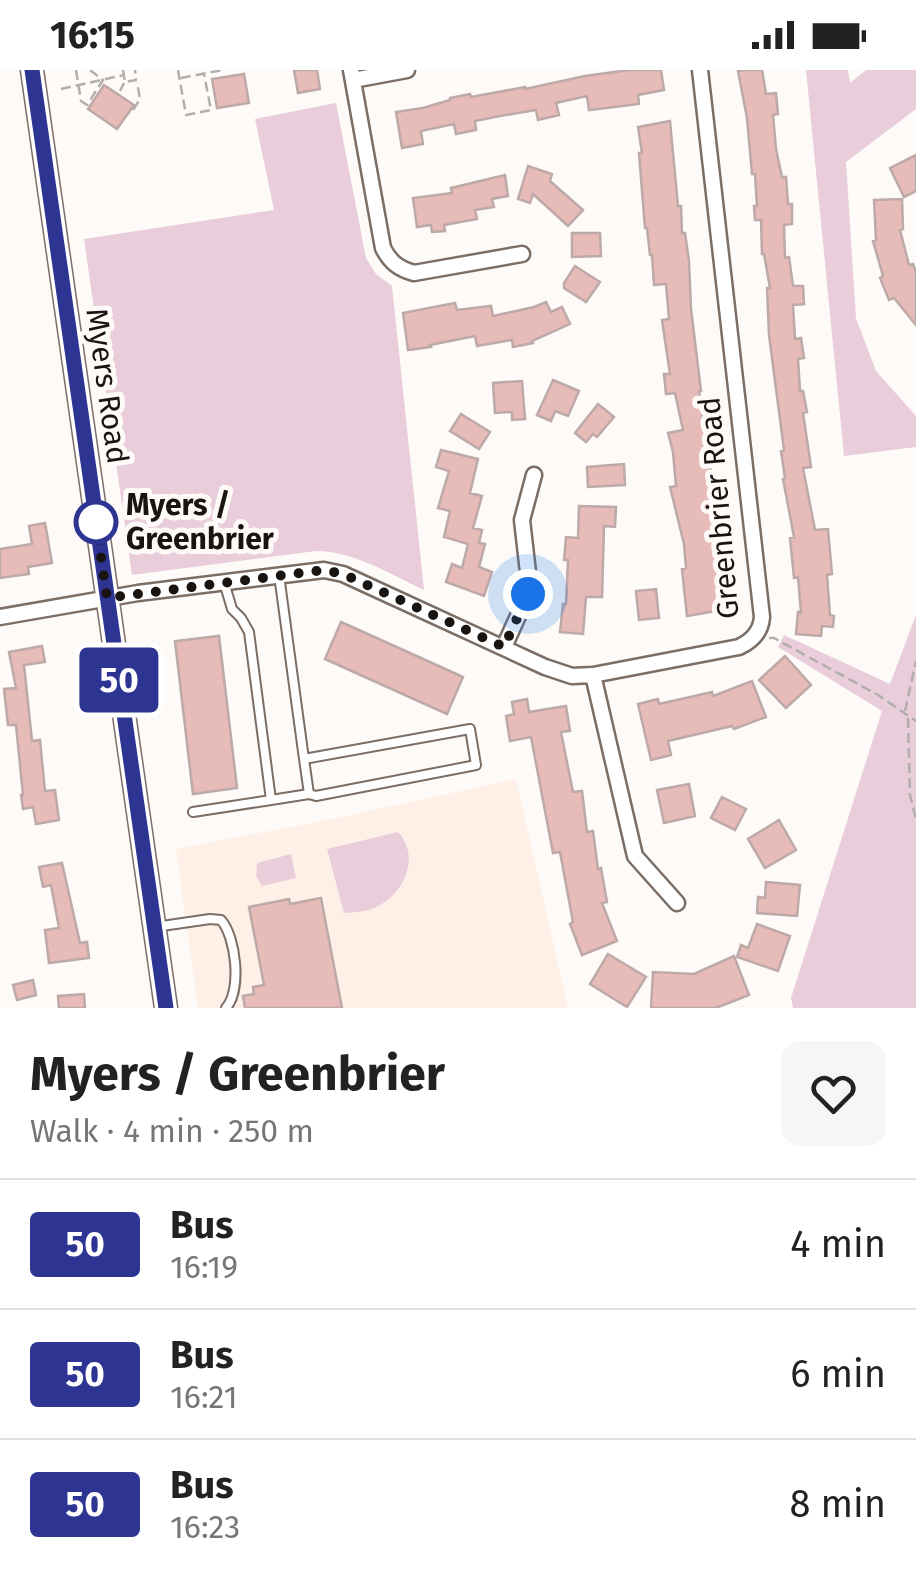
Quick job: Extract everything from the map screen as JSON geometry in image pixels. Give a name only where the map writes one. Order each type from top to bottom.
[{"type":"main road","name":"Myers Road","points":[[32,70],[166,1008]]},
{"type":"street","points":[[407,70],[352,75],[382,248],[388,258],[414,273],[522,254]]},
{"type":"street","name":"Greenbrier Road","points":[[0,617],[107,598],[324,570],[343,574],[572,676],[739,647],[753,638],[762,625],[762,617],[700,70]]},
{"type":"street","points":[[504,647],[528,594],[522,520],[534,475]]},
{"type":"street","points":[[593,675],[635,856],[678,903]]},
{"type":"lane","points":[[279,575],[309,794]]},
{"type":"lane","points":[[224,582],[232,610],[248,632],[271,800]]},
{"type":"lane","points":[[193,812],[316,796],[476,766],[470,729],[304,758]]},
{"type":"lane","points":[[154,927],[221,920],[228,928],[236,978],[226,1008]]},
{"type":"path","points":[[76,70],[81,102],[86,105],[103,80]]},
{"type":"path","points":[[90,70],[103,80]]},
{"type":"path","points":[[132,110],[140,99],[135,70]]},
{"type":"path","points":[[178,70],[186,115],[211,110],[204,74]]},
{"type":"path","points":[[180,78],[223,70]]},
{"type":"path","points":[[60,88],[124,72],[125,82],[120,90]]},
{"type":"path","points":[[125,82],[136,80]]},
{"type":"path","points":[[753,638],[774,638],[878,695],[916,721]]},
{"type":"path","points":[[916,661],[906,714],[910,794],[916,818]]},
{"type":"shaded area","points":[[806,70],[848,70],[850,83],[866,70],[916,70],[916,109],[846,162],[856,318],[876,371],[916,416],[916,447],[844,456]]},
{"type":"shaded area","points":[[336,103],[366,258],[376,274],[392,286],[424,590],[357,559],[316,551],[132,575],[84,239],[274,210],[255,119]]},
{"type":"shaded area","points":[[916,615],[916,1008],[793,1008],[791,998],[882,711],[778,647],[784,635],[890,684]]},
{"type":"shaded area","points":[[516,779],[568,1008],[198,1008],[176,849]]},
{"type":"shaded area","points":[[398,832],[409,854],[399,888],[369,910],[344,913],[327,849]]},
{"type":"shaded area","points":[[291,854],[296,878],[262,886],[256,876],[257,863]]},
{"type":"building","points":[[294,70],[317,70],[320,89],[298,93]]},
{"type":"building","points":[[629,70],[661,70],[664,90],[638,95],[639,104],[589,110],[587,96],[556,103],[559,115],[538,120],[536,110],[475,121],[476,130],[456,134],[454,124],[421,131],[423,144],[402,148],[396,112],[470,94],[471,97],[525,89]]},
{"type":"building","points":[[762,70],[766,94],[776,93],[776,149],[782,177],[786,177],[788,204],[792,204],[792,224],[784,225],[785,258],[789,257],[793,286],[803,286],[804,304],[793,305],[795,339],[801,338],[804,358],[798,359],[800,391],[807,412],[803,413],[811,467],[803,468],[815,530],[828,529],[832,574],[827,575],[833,627],[822,626],[821,636],[796,634],[798,612],[801,613],[769,335],[770,288],[762,254],[761,220],[755,220],[755,174],[738,71]]},
{"type":"building","points":[[244,74],[249,103],[217,108],[212,79]]},
{"type":"building","points":[[104,85],[134,105],[117,129],[88,109]]},
{"type":"building","points":[[670,121],[678,206],[689,261],[699,391],[714,492],[708,493],[723,581],[717,582],[722,610],[687,616],[682,569],[686,568],[684,544],[670,487],[676,486],[668,433],[683,430],[675,393],[666,394],[664,374],[670,374],[662,320],[669,319],[666,284],[654,285],[645,228],[638,127]]},
{"type":"building","points":[[916,155],[916,191],[904,197],[890,168]]},
{"type":"building","points":[[528,166],[552,174],[550,181],[583,210],[568,226],[533,194],[530,203],[518,199]]},
{"type":"building","points":[[505,175],[508,196],[492,199],[494,207],[475,210],[477,219],[444,225],[445,231],[432,232],[431,225],[417,227],[413,198],[452,193],[451,188]]},
{"type":"building","points":[[902,199],[900,230],[909,265],[913,264],[916,272],[916,325],[894,298],[889,300],[873,241],[874,200]]},
{"type":"building","points":[[572,233],[600,233],[601,256],[572,257]]},
{"type":"building","points":[[575,266],[600,282],[586,302],[564,288]]},
{"type":"building","points":[[546,302],[551,312],[562,307],[570,324],[533,343],[513,347],[512,340],[477,346],[475,336],[408,350],[403,313],[455,303],[457,310],[491,306],[493,316]]},
{"type":"building","points":[[553,380],[579,391],[568,416],[555,411],[551,421],[537,415]]},
{"type":"building","points":[[522,381],[525,419],[512,420],[512,412],[495,413],[493,383]]},
{"type":"building","points":[[598,404],[614,417],[597,437],[593,434],[586,442],[575,433]]},
{"type":"building","points":[[461,414],[490,432],[479,449],[450,431]]},
{"type":"building","points":[[441,450],[478,459],[470,493],[482,496],[473,528],[482,530],[479,543],[485,544],[479,567],[492,572],[484,596],[446,582],[452,564],[462,568],[468,544],[444,537],[450,511],[438,508],[449,471],[436,467]]},
{"type":"building","points":[[624,464],[625,485],[588,487],[587,467]]},
{"type":"building","points":[[579,506],[616,507],[615,527],[604,526],[602,597],[586,597],[583,634],[560,632],[566,604],[566,537],[578,538]]},
{"type":"building","points":[[45,523],[52,563],[28,567],[29,574],[0,578],[0,549],[32,544],[29,526]]},
{"type":"building","points":[[656,589],[659,618],[639,620],[636,591]]},
{"type":"building","points":[[341,622],[463,677],[447,714],[325,659]]},
{"type":"building","points":[[219,636],[237,788],[193,794],[175,641]]},
{"type":"building","points":[[42,646],[45,662],[24,665],[32,741],[40,740],[45,791],[55,790],[59,820],[36,824],[33,807],[23,809],[16,725],[8,725],[4,689],[16,688],[9,652]]},
{"type":"building","points":[[785,656],[811,685],[786,708],[759,680]]},
{"type":"building","points":[[752,681],[766,717],[734,729],[732,726],[668,741],[671,755],[651,760],[638,704],[658,699],[659,704],[712,692],[713,696]]},
{"type":"building","points":[[527,699],[529,712],[566,706],[570,731],[561,732],[573,792],[582,791],[587,832],[593,831],[598,869],[601,868],[607,902],[602,903],[617,941],[582,955],[570,924],[573,922],[560,852],[553,853],[531,737],[510,741],[506,716],[514,714],[512,702]]},
{"type":"building","points":[[689,784],[695,816],[664,823],[657,790]]},
{"type":"building","points":[[722,797],[746,809],[735,830],[711,818]]},
{"type":"building","points":[[779,820],[796,850],[765,868],[748,839]]},
{"type":"building","points":[[62,863],[80,943],[87,942],[89,958],[49,963],[45,930],[59,928],[51,885],[43,887],[39,867]]},
{"type":"building","points":[[766,882],[800,885],[797,916],[757,913],[758,897],[765,898]]},
{"type":"building","points":[[321,898],[342,1008],[245,1008],[243,996],[254,994],[253,987],[264,985],[249,907]]},
{"type":"building","points":[[757,924],[790,936],[778,971],[737,957],[741,945],[748,948]]},
{"type":"building","points":[[608,954],[646,977],[627,1007],[590,984]]},
{"type":"building","points":[[734,956],[749,995],[716,1008],[651,1008],[653,972],[694,974]]},
{"type":"building","points":[[33,980],[36,995],[17,1000],[13,985]]},
{"type":"building","points":[[84,994],[85,1008],[59,1008],[58,996]]},
{"type":"bus line","name":"50","points":[[32,70],[166,1008]]},
{"type":"place","name":"Myers / Greenbrier","points":[[96,522]]},
{"type":"route","points":[[96,522],[107,598],[324,570],[343,574],[504,647],[528,594]]}]
